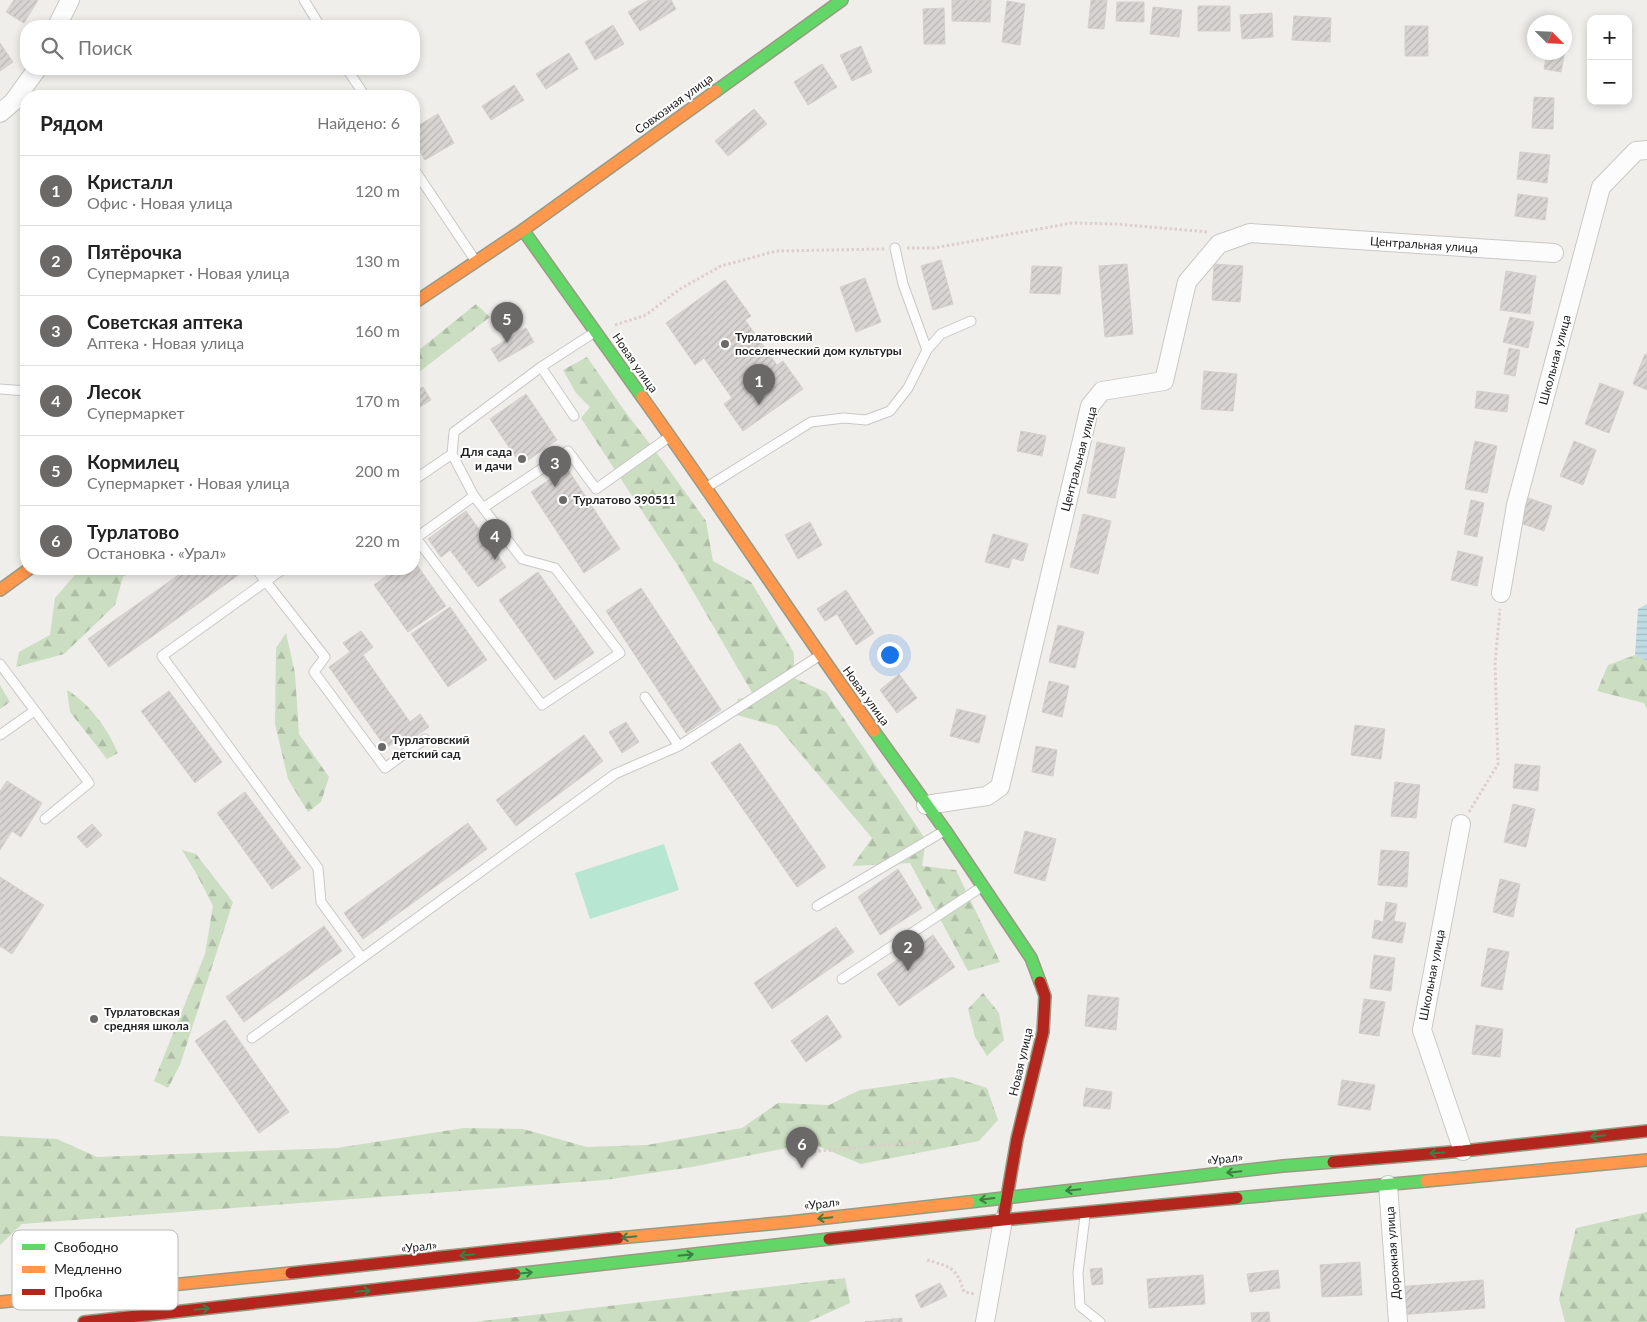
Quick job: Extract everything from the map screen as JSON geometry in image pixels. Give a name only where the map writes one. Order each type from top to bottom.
[{"type":"main road","name":"Совхозная улица","points":[[420,299],[522,230],[842,0]]},
{"type":"main road","name":"Новая улица","points":[[522,230],[707,487],[819,655],[945,830],[1032,958],[1045,996],[1044,1032],[1017,1139],[1002,1220]]},
{"type":"main road","points":[[0,590],[21,575]]},
{"type":"main road","name":"«Урал»","points":[[178,1284],[628,1237],[790,1222],[1283,1166],[1462,1151],[1647,1131]]},
{"type":"main road","points":[[1015,1158],[1022,1173]]},
{"type":"main road","points":[[84,1322],[1002,1220],[1647,1160]]},
{"type":"main road","points":[[1033,1184],[1046,1191],[1053,1192]]},
{"type":"street","points":[[60,20],[70,0]]},
{"type":"street","points":[[22,90],[33,75]]},
{"type":"street","points":[[0,114],[20,92]]},
{"type":"street","name":"Школьная улица","points":[[1501,593],[1516,505],[1602,187],[1636,151],[1647,150]]},
{"type":"street","name":"Центральная улица","points":[[926,805],[987,796],[1000,787],[1090,406],[1102,391],[1164,381],[1187,282],[1220,244],[1250,233],[1554,254]]},
{"type":"street","name":"Школьная улица","points":[[1461,824],[1422,1030],[1462,1151]]},
{"type":"street","name":"Дорожная улица","points":[[1388,1185],[1398,1322]]},
{"type":"street","points":[[985,1322],[1002,1220]]},
{"type":"lane","points":[[304,0],[316,20]]},
{"type":"lane","points":[[351,75],[361,90]]},
{"type":"lane","points":[[420,178],[476,262]]},
{"type":"lane","points":[[895,248],[903,284],[926,350]]},
{"type":"lane","points":[[707,487],[811,422],[844,418],[866,420],[890,411],[908,388],[926,350],[941,334],[971,321]]},
{"type":"lane","points":[[420,543],[542,705],[620,653],[555,568],[522,559],[474,496],[452,454],[454,432],[541,367],[596,331]]},
{"type":"lane","points":[[541,367],[574,416]]},
{"type":"lane","points":[[0,389],[20,391]]},
{"type":"lane","points":[[483,508],[568,451],[596,489],[670,437]]},
{"type":"lane","points":[[420,476],[452,454]]},
{"type":"lane","points":[[420,535],[474,496]]},
{"type":"lane","points":[[260,575],[325,657],[314,672],[385,768],[425,739]]},
{"type":"lane","points":[[274,575],[162,656],[318,868],[321,902],[362,958]]},
{"type":"lane","points":[[252,1038],[614,774],[679,746],[819,655]]},
{"type":"lane","points":[[0,664],[89,783],[45,819]]},
{"type":"lane","points":[[645,696],[679,746]]},
{"type":"lane","points":[[0,735],[34,711]]},
{"type":"lane","points":[[817,906],[945,830]]},
{"type":"lane","points":[[842,979],[983,886]]},
{"type":"lane","points":[[1086,1212],[1078,1273],[1080,1306],[1100,1322]]},
{"type":"path","points":[[596,331],[646,315],[680,289],[721,266],[776,251],[934,248],[1072,223],[1116,224],[1216,232]]},
{"type":"path","points":[[1461,824],[1498,764],[1495,664],[1501,593]]},
{"type":"path","points":[[802,1168],[799,1153],[923,1142]]},
{"type":"path","points":[[927,1260],[946,1266],[958,1275],[964,1292],[990,1297]]},
{"type":"green space","points":[[476,304],[490,317],[420,371],[420,349]]},
{"type":"green space","points":[[587,357],[706,521],[713,561],[751,582],[794,653],[794,678],[826,692],[926,840],[922,866],[956,870],[1000,962],[968,971],[910,863],[852,866],[872,838],[777,726],[733,714],[738,699],[754,696],[680,569],[581,418],[590,407],[576,393],[563,370]]},
{"type":"green space","points":[[75,575],[126,575],[123,577],[115,605],[64,654],[16,667],[19,652],[50,635],[55,598]]},
{"type":"green space","points":[[286,633],[295,673],[299,734],[329,777],[321,802],[308,812],[288,779],[275,724],[276,648]]},
{"type":"green space","points":[[1635,655],[1647,661],[1647,709],[1644,703],[1597,691],[1608,665]]},
{"type":"green space","points":[[0,685],[10,702],[0,709]]},
{"type":"green space","points":[[67,690],[83,702],[97,717],[118,753],[107,759],[70,712]]},
{"type":"green space","points":[[664,844],[679,890],[590,919],[575,873]]},
{"type":"green space","points":[[182,850],[196,854],[233,902],[180,1065],[168,1088],[154,1081],[205,954],[213,906]]},
{"type":"green space","points":[[983,993],[999,1013],[1004,1040],[987,1056],[975,1037],[968,1009]]},
{"type":"green space","points":[[953,1077],[987,1088],[998,1120],[979,1141],[861,1164],[811,1143],[692,1167],[605,1180],[22,1224],[16,1230],[12,1230],[12,1234],[0,1245],[0,1136],[57,1139],[97,1157],[337,1148],[464,1128],[523,1129],[587,1147],[647,1145],[742,1128],[778,1103],[829,1105],[860,1090]]},
{"type":"green space","points":[[1647,1212],[1647,1322],[1565,1322],[1559,1299],[1576,1228]]},
{"type":"green space","points":[[845,1278],[850,1303],[808,1322],[474,1322]]},
{"type":"water","points":[[1647,604],[1647,661],[1635,655],[1638,609]]},
{"type":"building","points":[[14,0],[38,0],[26,20],[20,21],[6,12]]},
{"type":"building","points":[[649,0],[671,0],[676,9],[640,31],[628,12]]},
{"type":"building","points":[[952,0],[991,0],[990,22],[952,21]]},
{"type":"building","points":[[1091,0],[1107,0],[1104,29],[1088,28]]},
{"type":"building","points":[[1007,1],[1025,4],[1020,45],[1002,42]]},
{"type":"building","points":[[1117,2],[1144,2],[1144,22],[1116,21]]},
{"type":"building","points":[[1198,6],[1230,6],[1230,31],[1198,31]]},
{"type":"building","points":[[1153,7],[1182,10],[1179,37],[1150,34]]},
{"type":"building","points":[[944,8],[945,44],[924,44],[923,9]]},
{"type":"building","points":[[1272,13],[1273,37],[1242,39],[1240,15]]},
{"type":"building","points":[[1294,16],[1331,18],[1330,42],[1292,40]]},
{"type":"building","points":[[613,25],[624,44],[595,60],[585,42]]},
{"type":"building","points":[[1405,26],[1428,26],[1428,56],[1405,56]]},
{"type":"building","points":[[0,43],[13,62],[0,71]]},
{"type":"building","points":[[861,46],[872,72],[852,81],[840,55]]},
{"type":"building","points":[[569,53],[578,69],[546,89],[536,74]]},
{"type":"building","points":[[1546,60],[1563,60],[1561,72],[1544,69]]},
{"type":"building","points":[[822,64],[837,87],[808,105],[794,82]]},
{"type":"building","points":[[514,85],[524,100],[491,120],[482,106]]},
{"type":"building","points":[[1534,97],[1554,98],[1553,129],[1532,128]]},
{"type":"building","points":[[754,109],[767,124],[728,156],[715,141]]},
{"type":"building","points":[[438,114],[454,143],[425,160],[420,151],[420,124]]},
{"type":"building","points":[[1520,152],[1550,155],[1547,183],[1517,179]]},
{"type":"building","points":[[1518,194],[1548,198],[1545,220],[1515,216]]},
{"type":"building","points":[[941,260],[953,304],[933,310],[921,266]]},
{"type":"building","points":[[1127,264],[1133,334],[1105,337],[1099,266]]},
{"type":"building","points":[[1214,264],[1243,266],[1240,302],[1212,300]]},
{"type":"building","points":[[1032,266],[1062,267],[1060,294],[1030,293]]},
{"type":"building","points":[[1506,271],[1536,276],[1530,314],[1500,310]]},
{"type":"building","points":[[865,278],[881,322],[856,332],[840,287]]},
{"type":"building","points":[[725,280],[751,316],[745,320],[777,365],[783,361],[803,389],[743,431],[724,404],[732,398],[704,358],[695,365],[666,323]]},
{"type":"building","points":[[1510,317],[1534,322],[1528,348],[1503,342]]},
{"type":"building","points":[[526,328],[534,342],[499,362],[491,349]]},
{"type":"building","points":[[1509,348],[1520,350],[1515,376],[1504,374]]},
{"type":"building","points":[[1645,354],[1647,355],[1647,390],[1633,384]]},
{"type":"building","points":[[1204,371],[1237,374],[1233,411],[1201,409]]},
{"type":"building","points":[[1600,383],[1624,392],[1609,433],[1585,424]]},
{"type":"building","points":[[423,387],[431,400],[420,407],[420,389]]},
{"type":"building","points":[[1477,391],[1509,395],[1507,412],[1475,408]]},
{"type":"building","points":[[526,394],[557,440],[521,465],[490,419]]},
{"type":"building","points":[[1021,431],[1046,436],[1042,456],[1017,451]]},
{"type":"building","points":[[1475,441],[1497,446],[1487,493],[1465,489]]},
{"type":"building","points":[[1574,441],[1596,450],[1583,485],[1560,476]]},
{"type":"building","points":[[1097,442],[1125,448],[1115,498],[1087,493]]},
{"type":"building","points":[[567,468],[620,549],[584,573],[531,492]]},
{"type":"building","points":[[1528,498],[1552,506],[1544,531],[1520,523]]},
{"type":"building","points":[[1471,500],[1484,503],[1477,537],[1464,534]]},
{"type":"building","points":[[466,511],[506,567],[478,587],[450,550],[441,557],[428,539]]},
{"type":"building","points":[[1083,514],[1111,521],[1098,574],[1070,567]]},
{"type":"building","points":[[810,522],[822,545],[798,559],[785,535]]},
{"type":"building","points":[[993,534],[1028,544],[1023,561],[1012,558],[1009,568],[985,562]]},
{"type":"building","points":[[1458,551],[1483,557],[1477,586],[1451,580]]},
{"type":"building","points":[[420,569],[446,606],[408,632],[374,585],[388,575],[420,575]]},
{"type":"building","points":[[538,572],[594,653],[555,680],[499,600]]},
{"type":"building","points":[[179,575],[239,575],[109,667],[88,639]]},
{"type":"building","points":[[641,588],[721,710],[686,733],[606,611]]},
{"type":"building","points":[[846,590],[874,633],[856,645],[837,614],[825,621],[817,609]]},
{"type":"building","points":[[450,607],[487,660],[448,687],[411,634]]},
{"type":"building","points":[[1058,625],[1084,632],[1075,668],[1049,662]]},
{"type":"building","points":[[361,631],[373,647],[363,655],[410,722],[420,714],[429,727],[409,741],[404,735],[386,748],[329,667],[350,652],[343,643]]},
{"type":"building","points":[[899,674],[917,698],[897,713],[880,690]]},
{"type":"building","points":[[1049,681],[1069,686],[1062,717],[1042,712]]},
{"type":"building","points":[[169,691],[222,762],[195,783],[141,711]]},
{"type":"building","points":[[957,709],[986,716],[979,743],[950,736]]},
{"type":"building","points":[[626,722],[639,742],[622,753],[609,732]]},
{"type":"building","points":[[1355,725],[1385,729],[1381,759],[1351,755]]},
{"type":"building","points":[[584,735],[603,761],[516,826],[496,800]]},
{"type":"building","points":[[740,743],[826,867],[797,887],[711,763]]},
{"type":"building","points":[[1036,746],[1057,750],[1053,776],[1032,772]]},
{"type":"building","points":[[1515,764],[1540,766],[1538,791],[1513,788]]},
{"type":"building","points":[[7,781],[42,803],[21,837],[12,831],[0,850],[0,791]]},
{"type":"building","points":[[1395,782],[1420,785],[1416,818],[1391,816]]},
{"type":"building","points":[[245,792],[301,868],[272,889],[217,813]]},
{"type":"building","points":[[1513,804],[1535,809],[1526,847],[1504,842]]},
{"type":"building","points":[[468,823],[487,849],[363,939],[344,913]]},
{"type":"building","points":[[92,824],[102,835],[87,848],[77,837]]},
{"type":"building","points":[[1025,831],[1056,839],[1045,881],[1014,873]]},
{"type":"building","points":[[1381,850],[1409,852],[1407,887],[1378,885]]},
{"type":"building","points":[[898,869],[922,908],[880,935],[858,897]]},
{"type":"building","points":[[0,877],[44,905],[12,954],[0,946]]},
{"type":"building","points":[[1500,879],[1520,884],[1513,917],[1493,912]]},
{"type":"building","points":[[1386,902],[1397,904],[1394,921],[1406,923],[1402,943],[1372,938],[1375,920],[1383,922]]},
{"type":"building","points":[[324,926],[342,951],[244,1022],[226,997]]},
{"type":"building","points":[[836,927],[854,952],[772,1009],[754,983]]},
{"type":"building","points":[[933,935],[955,967],[899,1006],[877,974]]},
{"type":"building","points":[[1488,948],[1509,952],[1502,990],[1481,986]]},
{"type":"building","points":[[1374,955],[1395,958],[1391,991],[1370,988]]},
{"type":"building","points":[[1088,995],[1119,998],[1116,1030],[1085,1026]]},
{"type":"building","points":[[1364,999],[1385,1002],[1379,1036],[1359,1033]]},
{"type":"building","points":[[827,1015],[842,1037],[806,1062],[791,1041]]},
{"type":"building","points":[[225,1020],[289,1112],[259,1133],[195,1041]]},
{"type":"building","points":[[1476,1025],[1503,1029],[1500,1057],[1472,1054]]},
{"type":"building","points":[[1342,1080],[1375,1085],[1370,1110],[1338,1105]]},
{"type":"building","points":[[1086,1088],[1112,1092],[1110,1109],[1083,1106]]},
{"type":"building","points":[[1360,1262],[1362,1295],[1322,1297],[1320,1265]]},
{"type":"building","points":[[1102,1268],[1103,1284],[1092,1285],[1090,1269]]},
{"type":"building","points":[[1278,1270],[1280,1288],[1250,1292],[1247,1274]]},
{"type":"building","points":[[1203,1275],[1205,1304],[1149,1308],[1147,1279]]},
{"type":"building","points":[[1483,1280],[1485,1308],[1399,1315],[1397,1287]]},
{"type":"building","points":[[940,1283],[947,1296],[921,1308],[915,1295]]},
{"type":"building","points":[[1269,1312],[1270,1322],[1252,1322],[1251,1313]]},
{"type":"building","points":[[902,1318],[902,1322],[865,1322]]},
{"type":"traffic: fast","points":[[716,91],[842,0]]},
{"type":"traffic: fast","points":[[523,230],[642,397]]},
{"type":"traffic: fast","points":[[874,731],[945,830],[1031,958],[1040,982]]},
{"type":"traffic: fast","points":[[969,1202],[1333,1162]]},
{"type":"traffic: fast","points":[[1237,1198],[1426,1181]]},
{"type":"traffic: fast","points":[[515,1274],[829,1239]]},
{"type":"traffic: slow","points":[[420,299],[523,230],[716,91]]},
{"type":"traffic: slow","points":[[642,397],[874,731]]},
{"type":"traffic: slow","points":[[0,590],[21,575]]},
{"type":"traffic: slow","points":[[1426,1181],[1647,1160]]},
{"type":"traffic: slow","points":[[618,1238],[790,1222],[969,1202]]},
{"type":"traffic: slow","points":[[178,1284],[291,1273]]},
{"type":"traffic: slow","points":[[0,1302],[12,1301]]},
{"type":"traffic: jam","points":[[1004,1214],[1017,1139],[1043,1032],[1045,996],[1040,982]]},
{"type":"traffic: jam","points":[[1333,1162],[1463,1151],[1647,1131]]},
{"type":"traffic: jam","points":[[829,1239],[1003,1220],[1237,1198]]},
{"type":"traffic: jam","points":[[291,1273],[618,1238]]},
{"type":"traffic: jam","points":[[84,1322],[515,1274]]},
{"type":"place","name":"Кормилец","points":[[507,343]]},
{"type":"place","name":"Турлатовский поселенческий дом культуры","points":[[725,344]]},
{"type":"place","name":"Кристалл","points":[[759,405]]},
{"type":"place","name":"Для сада и дачи","points":[[522,459]]},
{"type":"place","name":"Советская аптека","points":[[555,487]]},
{"type":"place","name":"Турлатово 390511","points":[[563,500]]},
{"type":"place","name":"Лесок","points":[[495,560]]},
{"type":"place","name":"Турлатовский детский сад","points":[[382,747]]},
{"type":"place","name":"Пятёрочка","points":[[908,971]]},
{"type":"place","name":"Турлатовская средняя школа","points":[[94,1019]]},
{"type":"place","name":"Турлатово","points":[[802,1168]]}]
